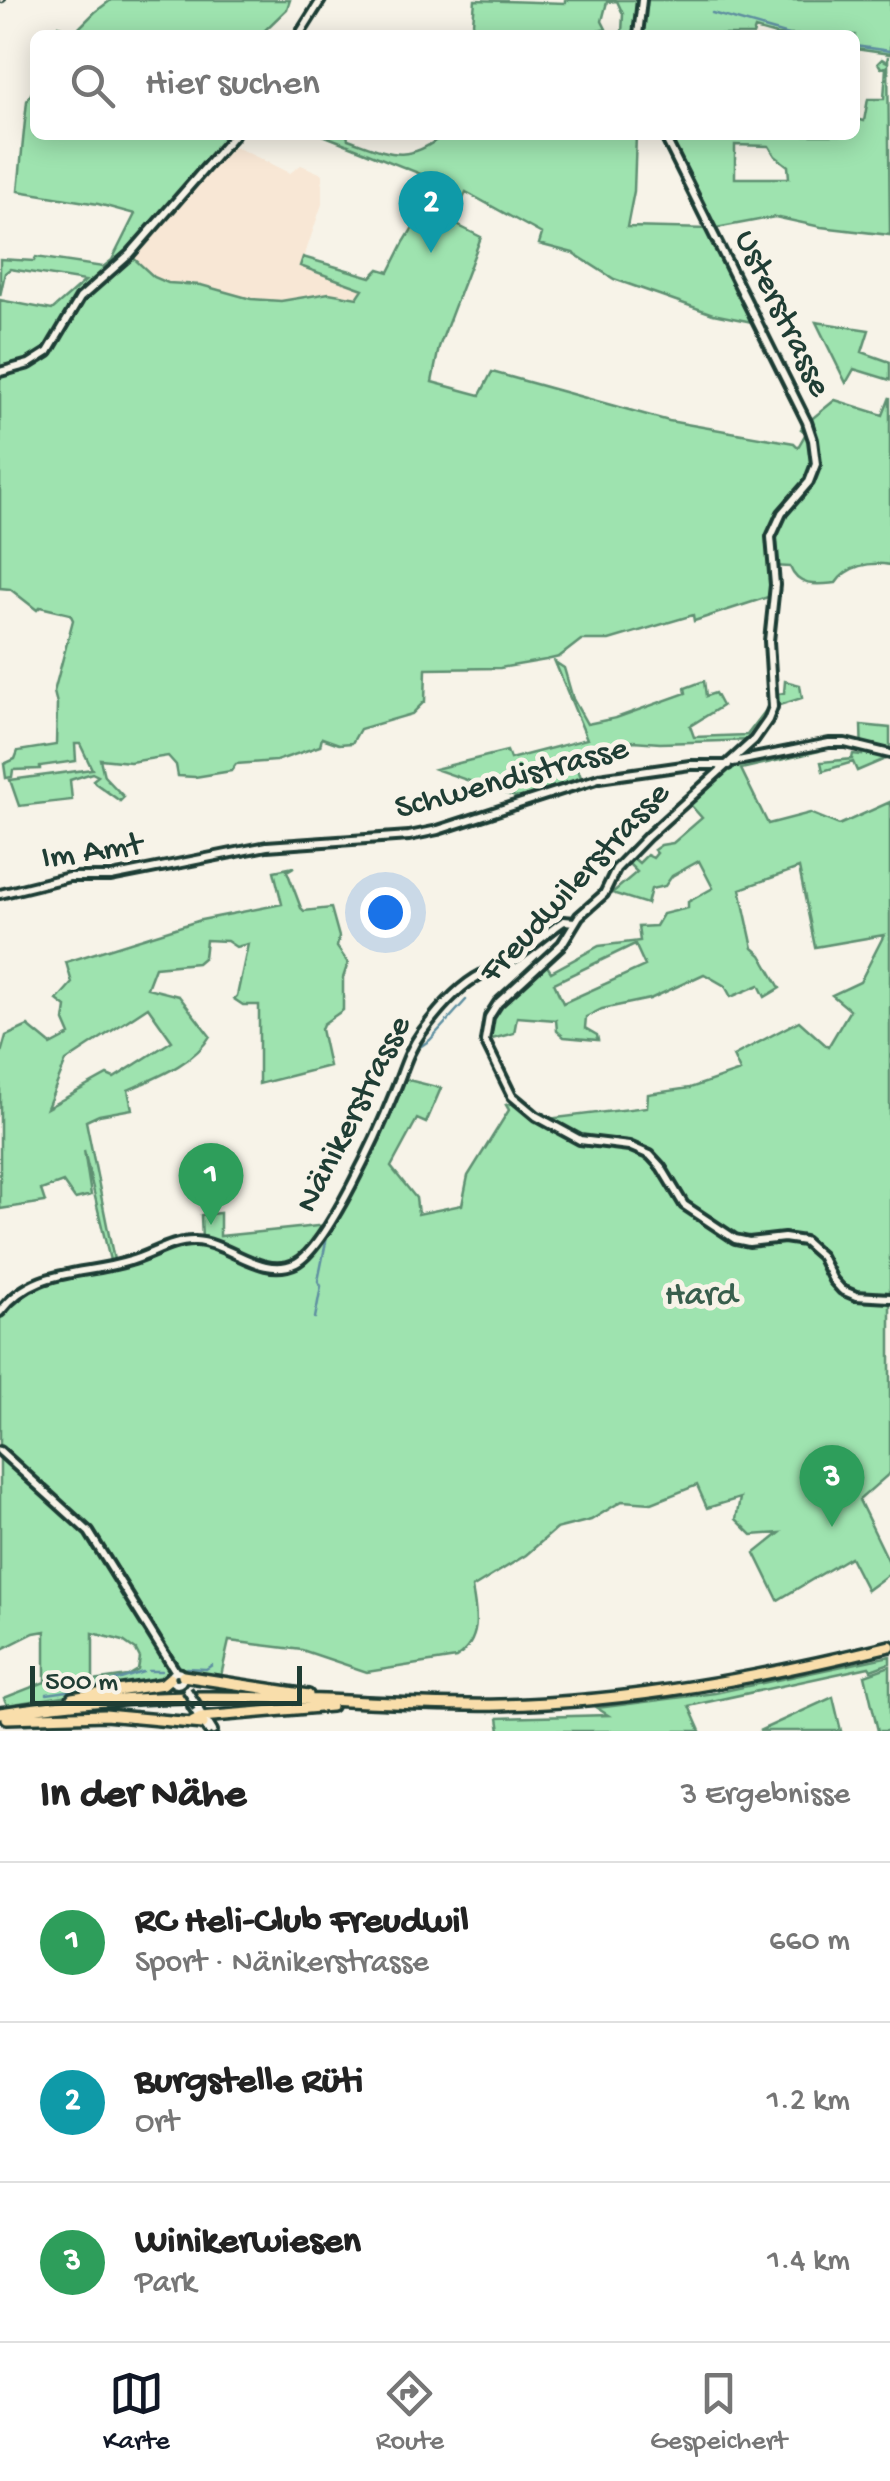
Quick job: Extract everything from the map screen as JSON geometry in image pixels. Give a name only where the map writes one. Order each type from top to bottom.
[{"type":"highway","points":[[1,1716],[67,1704],[165,1697],[482,1705],[617,1698],[723,1683],[890,1649]]},
{"type":"highway","points":[[1,1716],[140,1704],[504,1710],[629,1702],[730,1687],[890,1649]]},
{"type":"highway","points":[[1,1716],[179,1681],[348,1702]]},
{"type":"highway","points":[[1,1716],[201,1720],[331,1706]]},
{"type":"street","points":[[302,30],[321,0]]},
{"type":"street","points":[[639,30],[642,0]]},
{"type":"street","points":[[0,372],[37,360],[54,342],[80,298],[130,254],[230,140]]},
{"type":"street","name":"Usterstrasse","points":[[666,140],[814,440],[817,458],[812,476],[782,513]]},
{"type":"street","name":"Freudwilerstrasse","points":[[782,513],[773,530],[771,546],[775,579],[768,641],[773,707],[759,734],[640,843],[614,872],[604,894],[575,922],[562,944],[498,1003],[489,1017],[484,1041],[512,1096],[523,1107],[571,1136],[629,1146],[650,1155],[684,1204],[735,1239],[804,1241],[822,1256],[842,1290],[890,1298]]},
{"type":"street","name":"Schwendistrasse","points":[[190,862],[267,846],[424,834],[599,778],[742,762],[829,742],[890,754]]},
{"type":"street","name":"Im Amt","points":[[0,894],[69,877],[111,877],[190,862]]},
{"type":"street","name":"Nänikerstrasse","points":[[0,1312],[30,1286],[72,1270],[130,1262],[186,1241],[208,1243],[268,1266],[287,1266],[300,1260],[328,1223],[370,1146],[412,1047],[431,1021],[475,978],[526,950],[564,921],[575,922]]},
{"type":"street","points":[[0,1450],[93,1538],[201,1720]]},
{"type":"shaded area","points":[[227,143],[290,173],[301,165],[322,174],[322,204],[301,266],[364,289],[358,299],[329,293],[281,301],[251,299],[201,285],[168,283],[150,274],[130,254]]},
{"type":"green space","points":[[111,0],[290,0],[287,9],[265,30],[77,30]]},
{"type":"green space","points":[[475,0],[890,0],[890,54],[860,50],[860,30],[622,30],[623,14],[617,1],[607,2],[603,30],[472,30]]},
{"type":"green space","points":[[888,56],[890,235],[775,217],[711,229],[757,323],[713,314],[614,279],[573,253],[539,244],[542,234],[466,192],[453,223],[481,237],[439,347],[432,382],[480,395],[492,372],[669,421],[794,443],[798,447],[806,433],[801,429],[804,425],[835,400],[883,415],[890,397],[890,565],[860,566],[846,572],[836,583],[822,584],[803,582],[790,567],[774,566],[774,595],[694,621],[693,615],[609,640],[581,640],[559,657],[546,660],[500,668],[426,669],[425,701],[412,714],[360,729],[352,743],[339,744],[322,738],[320,746],[276,761],[236,764],[231,771],[195,777],[178,776],[176,765],[168,756],[130,762],[100,759],[104,776],[124,797],[120,801],[95,783],[93,780],[98,776],[92,773],[70,780],[72,800],[19,806],[10,780],[92,769],[80,744],[75,744],[76,761],[13,770],[12,777],[6,778],[4,764],[15,759],[18,751],[56,745],[54,692],[73,620],[70,614],[40,607],[37,610],[10,589],[0,588],[0,300],[52,310],[85,281],[10,269],[5,273],[0,296],[0,259],[34,261],[36,257],[103,267],[112,260],[135,214],[18,191],[30,96],[30,140],[230,140],[130,255],[154,277],[251,299],[281,301],[329,293],[357,298],[363,289],[300,266],[303,257],[371,277],[379,269],[389,272],[441,182],[336,140],[351,140],[397,154],[419,150],[436,140],[636,140],[634,191],[627,227],[710,229],[666,140],[860,140],[860,120],[864,121],[868,99],[884,99],[886,67],[881,68],[878,63],[882,59],[887,62]],"holes":[[[735,145],[769,146],[788,166],[789,178],[735,178]]]},
{"type":"green space","points":[[816,322],[869,330],[862,352],[890,362],[890,380],[854,369],[846,383]]},
{"type":"green space","points":[[555,662],[564,668],[573,699],[587,724],[686,693],[685,688],[704,681],[706,696],[715,693],[722,706],[690,726],[694,737],[747,735],[773,701],[772,695],[784,693],[785,681],[800,685],[802,698],[773,707],[754,740],[633,741],[574,758],[583,783],[524,800],[435,769],[507,751],[510,759],[587,739]]},
{"type":"green space","points":[[861,725],[890,728],[890,757],[857,771],[853,762],[823,771],[821,762],[862,755]]},
{"type":"green space","name":"Hard","points":[[817,744],[819,751],[741,769],[768,824],[810,813],[839,825],[890,802],[890,1473],[859,1500],[890,1564],[890,1573],[867,1590],[850,1557],[778,1600],[755,1553],[780,1533],[752,1535],[736,1519],[740,1498],[707,1508],[697,1485],[652,1503],[622,1501],[591,1520],[556,1529],[526,1555],[472,1588],[474,1635],[456,1658],[367,1672],[302,1650],[229,1641],[220,1680],[179,1670],[164,1680],[7,1705],[4,1698],[45,1682],[45,1631],[0,1650],[0,1312],[30,1286],[111,1265],[84,1150],[91,1195],[75,1199],[63,1182],[41,1190],[45,1202],[0,1209],[0,1057],[6,1036],[28,1026],[51,1045],[70,1035],[64,1021],[66,1007],[57,1000],[72,983],[66,962],[201,920],[282,904],[274,871],[294,867],[287,871],[301,908],[331,908],[339,937],[337,947],[348,963],[343,978],[343,1010],[321,1029],[329,1066],[259,1084],[259,1005],[243,1005],[234,999],[248,944],[236,947],[227,941],[206,940],[204,957],[197,963],[155,967],[147,988],[179,996],[210,1036],[185,1062],[128,1090],[132,1109],[86,1121],[115,1265],[173,1245],[202,1241],[201,1215],[220,1213],[220,1236],[327,1225],[400,1078],[441,1088],[426,1123],[417,1119],[391,1167],[416,1198],[418,1214],[462,1205],[468,1176],[509,1110],[506,1105],[517,1101],[548,1119],[647,1107],[648,1094],[690,1088],[740,1071],[733,1056],[799,1021],[828,1047],[850,1010],[832,995],[860,982],[884,935],[815,947],[799,868],[740,889],[753,948],[780,988],[765,997],[759,985],[731,997],[725,986],[704,974],[650,999],[602,1009],[586,1017],[585,1028],[598,1040],[564,1037],[557,1031],[556,1020],[517,1017],[514,1033],[485,1041],[493,1011],[544,961],[551,972],[599,946],[640,941],[638,927],[656,926],[663,914],[688,908],[688,902],[713,888],[699,861],[672,876],[665,886],[651,889],[647,904],[612,893],[637,872],[625,860],[630,855],[639,863],[647,855],[653,858],[657,853],[654,850],[673,843],[702,818],[687,801],[728,766]],"holes":[[[635,944],[645,966],[563,1003],[554,983]],[[148,1007],[172,1041],[114,1078],[107,1075],[47,1108],[66,1061]],[[93,1633],[123,1641],[136,1650],[140,1658],[138,1670],[128,1676],[93,1681]]]},
{"type":"green space","points":[[890,1656],[890,1663],[871,1670],[869,1667],[689,1706],[700,1731],[500,1731],[498,1718],[608,1715],[597,1708],[715,1693]]},
{"type":"green space","points":[[890,1666],[890,1731],[878,1731],[865,1675]]},
{"type":"green space","points":[[833,1697],[841,1731],[759,1731]]},
{"type":"waterway","points":[[712,13],[772,30]]},
{"type":"waterway","points":[[860,47],[890,51]]},
{"type":"waterway","points":[[414,1051],[430,1040],[466,1000]]},
{"type":"waterway","points":[[375,1124],[391,1088]]},
{"type":"waterway","points":[[315,1318],[328,1232]]},
{"type":"waterway","points":[[186,1668],[206,1669],[212,1665]]},
{"type":"waterway","points":[[149,1671],[162,1671]]},
{"type":"waterway","points":[[47,1694],[95,1687],[143,1672]]},
{"type":"place","name":"Burgstelle Rüti","points":[[431,253]]},
{"type":"place","name":"RC Heli-Club Freudwil","points":[[211,1225]]},
{"type":"place","name":"Winikerwiesen","points":[[832,1527]]}]
